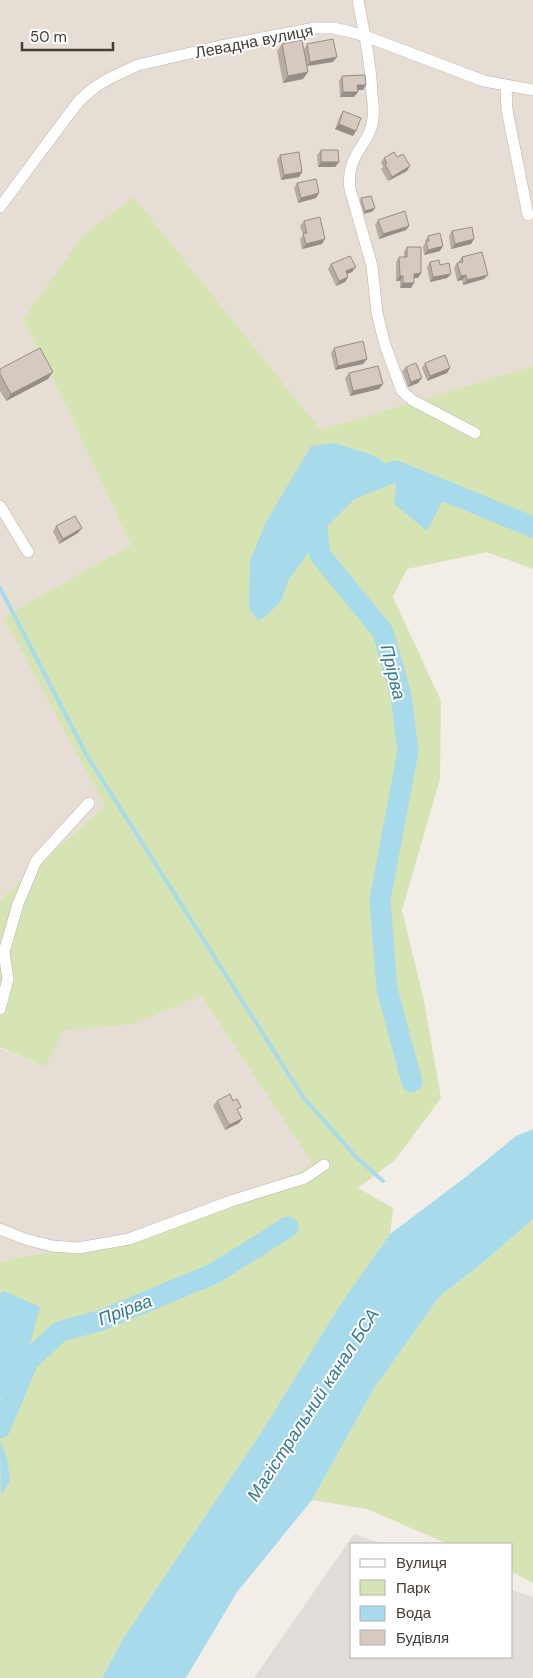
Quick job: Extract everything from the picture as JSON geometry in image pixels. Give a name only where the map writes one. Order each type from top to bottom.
[{"type":"street","points":[[358,0],[371,67],[373,119],[368,134],[350,167],[348,176],[372,266],[377,313],[385,345],[402,391],[412,400],[475,433]]},
{"type":"street","name":"Левадна вулиця","points":[[0,207],[80,100],[95,87],[138,65],[221,46],[315,28],[334,28],[365,36],[484,81],[533,90]]},
{"type":"street","points":[[506,86],[507,110],[528,215]]},
{"type":"street","points":[[0,506],[28,552]]},
{"type":"street","points":[[0,1009],[8,979],[4,952],[18,904],[36,861],[89,802]]},
{"type":"street","points":[[0,1229],[25,1239],[52,1246],[78,1248],[129,1239],[231,1201],[305,1178],[324,1165]]},
{"type":"shaded area","points":[[0,0],[533,0],[533,366],[321,430],[134,197],[23,319],[131,545],[3,617],[105,806],[0,900]]},
{"type":"shaded area","points":[[201,995],[313,1162],[301,1171],[139,1233],[0,1262],[0,1048],[45,1067],[64,1029],[136,1024]]},
{"type":"shaded area","points":[[354,1534],[379,1543],[350,1543],[350,1658],[513,1658],[513,1590],[533,1597],[533,1678],[254,1678]]},
{"type":"green space","points":[[134,197],[321,430],[533,366],[533,569],[487,552],[407,569],[393,597],[441,701],[440,779],[402,910],[424,1001],[441,1098],[395,1160],[358,1188],[393,1208],[390,1234],[340,1305],[259,1436],[124,1637],[102,1678],[0,1678],[0,1262],[139,1233],[301,1171],[312,1162],[201,995],[136,1024],[64,1030],[45,1067],[0,1047],[0,900],[105,806],[3,617],[131,545],[66,406],[23,320],[83,235]]},
{"type":"green space","points":[[533,1219],[533,1583],[513,1573],[513,1543],[446,1543],[367,1509],[312,1500],[373,1390],[439,1297],[486,1260]]},
{"type":"water","points":[[334,443],[375,456],[388,465],[419,470],[430,489],[444,498],[427,531],[394,504],[396,484],[377,473],[358,481],[334,499],[325,529],[288,581],[281,601],[258,621],[249,608],[250,561],[266,522],[311,446]]},
{"type":"water","name":"Магістральний канал БСА","points":[[533,1129],[533,1219],[486,1260],[439,1297],[373,1390],[312,1500],[237,1592],[186,1678],[102,1678],[124,1637],[259,1436],[340,1305],[390,1234],[516,1136]]},
{"type":"water","points":[[4,1291],[40,1307],[15,1398],[0,1397],[0,1294]]},
{"type":"water","points":[[0,1441],[7,1458],[10,1481],[1,1495]]},
{"type":"building","points":[[333,39],[337,57],[310,62],[307,44]]},
{"type":"building","points":[[302,40],[308,72],[288,76],[282,44]]},
{"type":"building","points":[[365,75],[366,85],[357,85],[358,92],[343,92],[342,76]]},
{"type":"building","points":[[343,111],[361,118],[356,131],[339,124]]},
{"type":"building","points":[[321,150],[338,150],[339,162],[321,162]]},
{"type":"building","points":[[299,152],[302,172],[284,175],[280,155]]},
{"type":"building","points":[[394,152],[397,157],[403,154],[410,166],[392,177],[384,158]]},
{"type":"building","points":[[316,179],[319,193],[301,198],[297,183]]},
{"type":"building","points":[[371,196],[375,208],[365,211],[361,198]]},
{"type":"building","points":[[405,211],[409,226],[383,234],[378,220]]},
{"type":"building","points":[[320,217],[325,239],[306,244],[303,234],[307,233],[304,221]]},
{"type":"building","points":[[472,227],[474,239],[455,244],[452,231]]},
{"type":"building","points":[[440,233],[443,246],[428,250],[426,242],[429,241],[428,236]]},
{"type":"building","points":[[407,247],[421,247],[421,273],[414,274],[414,283],[403,283],[403,276],[400,276],[399,257],[407,257]]},
{"type":"building","points":[[482,252],[488,275],[467,280],[466,275],[461,276],[457,263],[463,262],[462,257]]},
{"type":"building","points":[[350,256],[356,267],[346,271],[348,277],[339,281],[331,264]]},
{"type":"building","points":[[439,260],[440,265],[449,263],[451,274],[433,277],[430,262]]},
{"type":"building","points":[[363,341],[367,359],[338,366],[334,348]]},
{"type":"building","points":[[40,348],[53,372],[11,394],[0,374],[0,369]]},
{"type":"building","points":[[445,355],[450,368],[430,376],[425,363]]},
{"type":"building","points":[[416,363],[422,378],[411,382],[406,367]]},
{"type":"building","points":[[378,366],[383,384],[353,391],[349,373]]},
{"type":"building","points":[[75,516],[82,528],[63,539],[56,526]]},
{"type":"building","points":[[230,1094],[233,1101],[237,1099],[241,1107],[237,1109],[242,1119],[229,1125],[217,1101]]},
{"type":"waterway","name":"Прірва","points":[[412,1082],[387,989],[380,900],[408,751],[401,695],[383,632],[320,555],[316,522],[349,490],[396,471],[533,527]]},
{"type":"waterway","points":[[0,588],[86,754],[303,1097],[358,1159],[383,1181]]},
{"type":"waterway","name":"Прірва","points":[[0,1428],[28,1361],[59,1332],[102,1320],[213,1274],[288,1227]]}]
